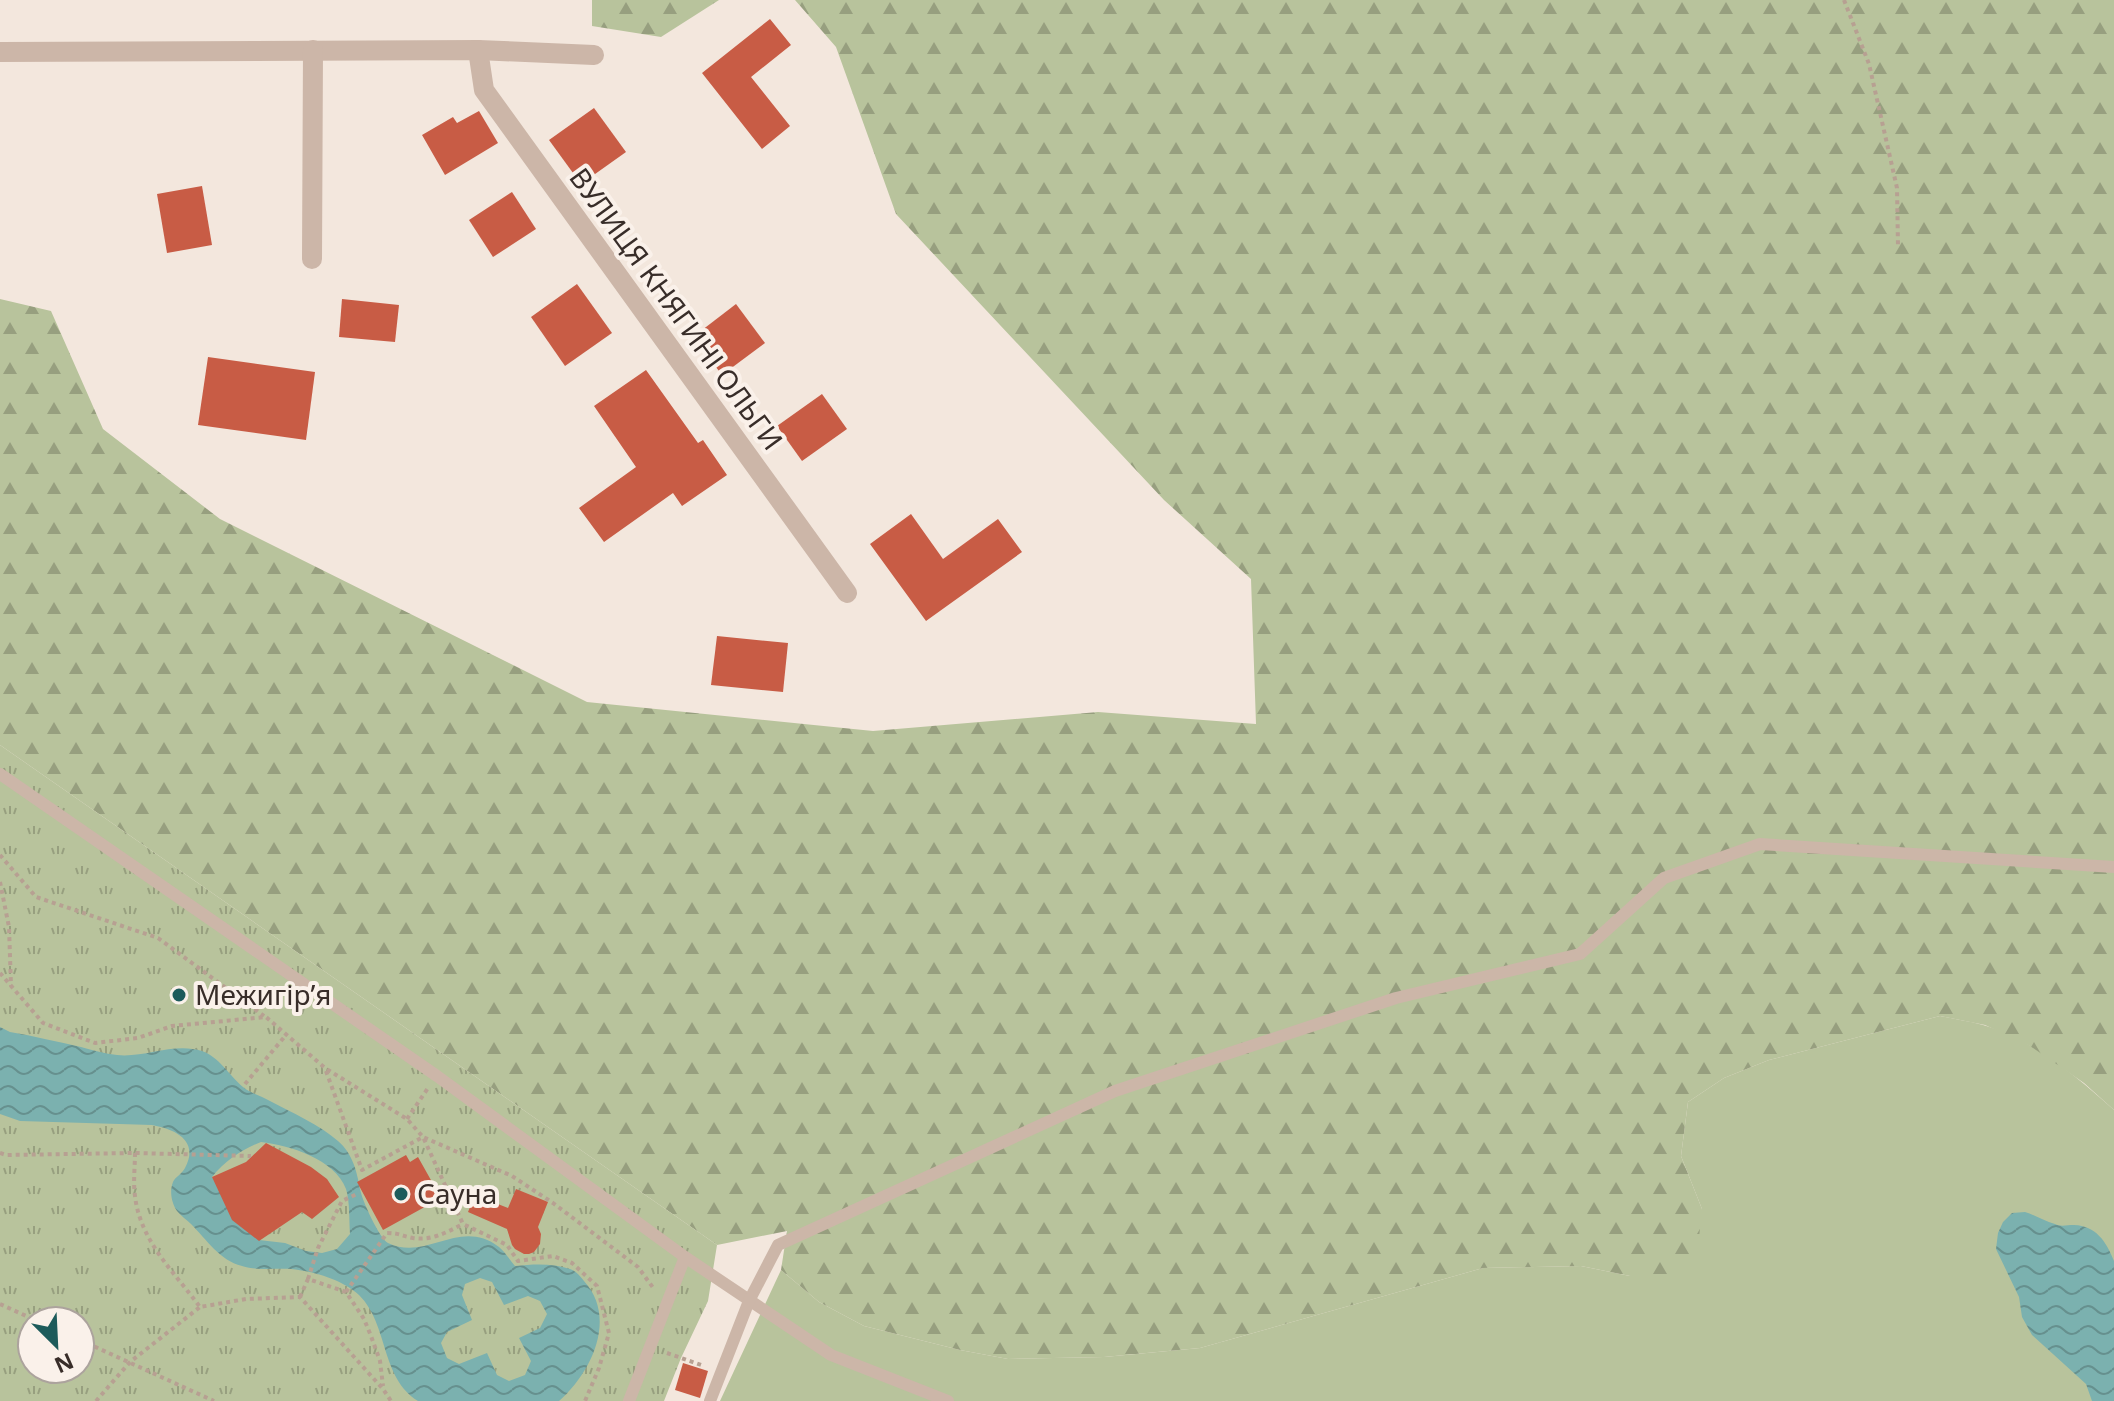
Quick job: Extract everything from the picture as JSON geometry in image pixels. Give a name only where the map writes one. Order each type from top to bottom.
[{"type":"street","points":[[312,259],[313,50]]},
{"type":"street","points":[[0,52],[478,50],[594,55]]},
{"type":"street","name":"ВУЛИЦЯ КНЯГИНІ ОЛЬГИ","points":[[478,50],[484,90],[847,593]]},
{"type":"lane","points":[[0,774],[437,1076],[749,1301],[831,1355],[948,1401]]},
{"type":"lane","points":[[710,1401],[749,1301],[778,1245],[1115,1091],[1396,998],[1580,954],[1664,878],[1760,844],[2114,867]]},
{"type":"lane","points":[[629,1401],[685,1257]]},
{"type":"path","points":[[1844,0],[1869,64],[1894,173],[1898,246]]},
{"type":"path","points":[[0,855],[36,897],[158,938],[266,1017],[325,1068],[407,1119],[423,1137],[463,1224],[507,1245],[518,1261],[553,1256],[572,1263],[597,1286],[609,1333],[585,1401]]},
{"type":"path","points":[[0,882],[9,927],[11,987]]},
{"type":"path","points":[[0,973],[43,1023],[95,1043],[138,1038],[172,1026],[266,1017]]},
{"type":"path","points":[[245,1084],[286,1035]]},
{"type":"path","points":[[325,1068],[362,1170],[423,1137]]},
{"type":"path","points":[[407,1119],[437,1076]]},
{"type":"path","points":[[423,1137],[512,1176],[553,1203],[638,1267],[666,1306]]},
{"type":"path","points":[[0,1153],[251,1156]]},
{"type":"path","points":[[135,1153],[135,1197],[144,1228],[164,1262],[200,1307]]},
{"type":"path","points":[[300,1297],[318,1248],[342,1201],[359,1193]]},
{"type":"path","points":[[346,1292],[387,1233],[434,1238],[463,1224]]},
{"type":"path","points":[[308,1279],[346,1292],[371,1336],[380,1361],[383,1389]]},
{"type":"path","points":[[96,1401],[130,1362],[200,1307],[246,1299],[300,1297]]},
{"type":"path","points":[[300,1297],[391,1401]]},
{"type":"path","points":[[96,1347],[214,1401]]},
{"type":"path","points":[[650,1347],[722,1373]]},
{"type":"green space","points":[[592,0],[719,0],[661,37],[592,26]]},
{"type":"green space","points":[[795,0],[2114,0],[2114,1110],[2084,1083],[2030,1046],[1985,1025],[1940,1016],[1769,1060],[1724,1078],[1688,1102],[1681,1156],[1702,1209],[1697,1257],[1682,1274],[1630,1276],[1581,1266],[1483,1268],[1200,1348],[1104,1357],[1008,1359],[864,1326],[819,1302],[781,1270],[787,1231],[717,1245],[0,745],[0,299],[51,311],[103,429],[220,519],[587,702],[873,731],[1098,712],[1256,724],[1251,579],[1164,500],[896,214],[836,47]]},
{"type":"green space","name":"Межигір’я","points":[[0,745],[717,1245],[708,1301],[664,1401],[0,1401]]},
{"type":"green space","points":[[1940,1016],[1983,1025],[2019,1039],[2069,1072],[2114,1110],[2114,1401],[720,1401],[781,1270],[819,1302],[864,1326],[1008,1359],[1104,1357],[1200,1348],[1483,1268],[1581,1266],[1630,1276],[1702,1209],[1681,1156],[1688,1102],[1724,1078],[1769,1060]]},
{"type":"water","points":[[0,1027],[10,1032],[112,1054],[181,1048],[202,1051],[219,1062],[246,1089],[314,1124],[343,1146],[354,1164],[367,1210],[388,1243],[416,1247],[470,1236],[499,1247],[515,1266],[550,1265],[576,1272],[594,1296],[599,1311],[599,1328],[590,1360],[581,1376],[559,1401],[418,1401],[397,1379],[376,1321],[359,1295],[336,1281],[309,1272],[254,1268],[234,1263],[214,1249],[179,1213],[172,1201],[172,1186],[185,1168],[189,1150],[187,1143],[176,1133],[152,1125],[20,1121],[0,1114]],"holes":[[[261,1142],[310,1155],[340,1178],[349,1205],[350,1234],[337,1249],[322,1253],[259,1240],[212,1177],[234,1156]],[[480,1278],[492,1282],[504,1305],[528,1296],[540,1301],[547,1314],[540,1328],[519,1338],[531,1361],[525,1375],[509,1381],[497,1375],[487,1353],[459,1364],[447,1358],[441,1343],[447,1332],[472,1320],[462,1295],[465,1284]]]},
{"type":"water","points":[[2025,1212],[2057,1225],[2088,1228],[2104,1241],[2111,1254],[2114,1261],[2114,1401],[2092,1401],[2086,1384],[2032,1335],[2022,1317],[2019,1297],[1996,1249],[2003,1222],[2012,1213]]},
{"type":"building","points":[[770,19],[791,45],[751,77],[790,126],[762,149],[702,73]]},
{"type":"building","points":[[594,108],[626,152],[581,184],[549,140]]},
{"type":"building","points":[[479,111],[498,143],[445,175],[422,135],[453,117],[457,123]]},
{"type":"building","points":[[202,186],[212,245],[167,253],[157,194]]},
{"type":"building","points":[[512,192],[536,229],[493,257],[469,220]]},
{"type":"building","points":[[577,284],[612,333],[565,366],[531,317]]},
{"type":"building","points":[[342,299],[399,305],[395,342],[339,337]]},
{"type":"building","points":[[736,304],[765,343],[722,375],[693,337]]},
{"type":"building","points":[[208,357],[315,372],[306,440],[198,425]]},
{"type":"building","points":[[646,370],[698,443],[703,440],[727,475],[682,506],[673,493],[604,542],[579,508],[636,467],[594,406]]},
{"type":"building","points":[[822,394],[847,429],[802,461],[777,426]]},
{"type":"building","points":[[911,514],[943,559],[998,519],[1022,552],[926,621],[870,544]]},
{"type":"building","points":[[717,636],[788,643],[783,692],[711,685]]},
{"type":"building","points":[[266,1143],[311,1167],[327,1179],[339,1197],[312,1219],[302,1212],[259,1241],[232,1220],[212,1177],[246,1162]]},
{"type":"building","name":"Сауна","points":[[406,1155],[410,1162],[418,1157],[441,1198],[383,1230],[357,1182]]},
{"type":"building","points":[[516,1189],[548,1202],[538,1227],[540,1244],[529,1254],[515,1249],[507,1229],[468,1212],[475,1195],[508,1208]]},
{"type":"building","points":[[683,1363],[708,1371],[700,1398],[675,1390]]},
{"type":"place","name":"Межигір’я","points":[[179,995]]},
{"type":"place","name":"Сауна","points":[[401,1194]]}]
